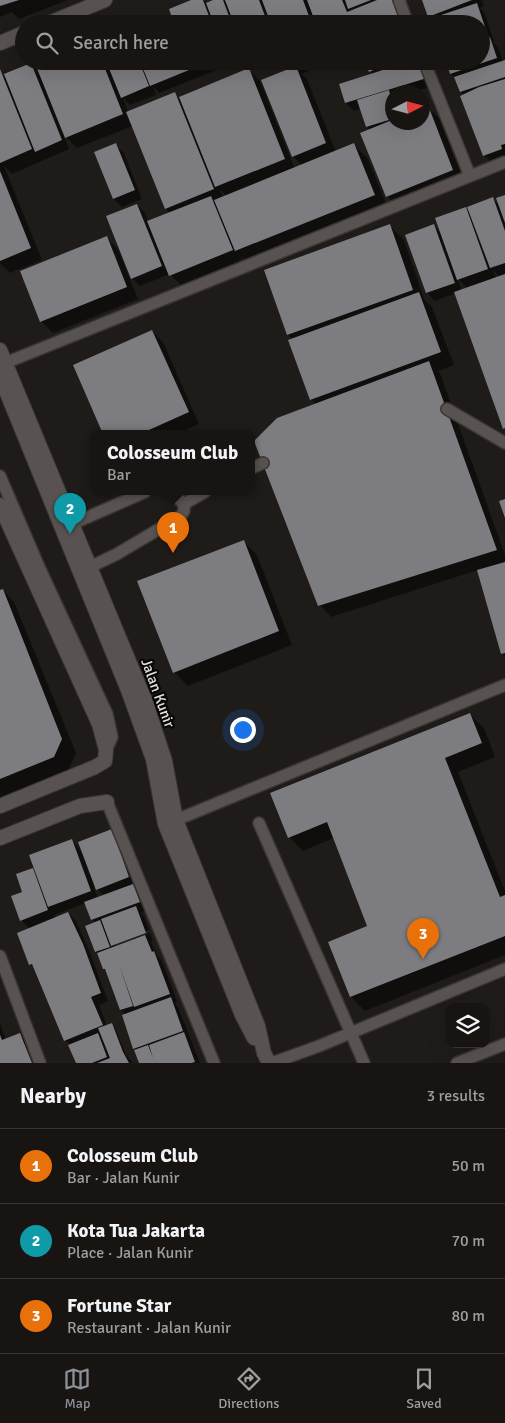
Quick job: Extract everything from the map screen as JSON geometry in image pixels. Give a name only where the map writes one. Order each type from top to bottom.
[{"type":"street","points":[[69,15],[105,0]]},
{"type":"street","points":[[0,43],[15,37]]},
{"type":"street","name":"Jalan Kunir","points":[[2,363],[72,524],[148,708],[165,761],[176,820],[258,1026],[268,1060]]},
{"type":"street","name":"Jalan Kunir","points":[[2,363],[153,759],[165,824],[242,1015],[252,1036],[268,1060]]},
{"type":"street","points":[[0,505],[99,724],[106,750],[105,761],[96,767],[0,806]]},
{"type":"street","points":[[0,838],[80,806],[107,802]]},
{"type":"lane","points":[[399,0],[405,15]]},
{"type":"lane","points":[[428,70],[470,176]]},
{"type":"lane","points":[[2,363],[505,162]]},
{"type":"lane","points":[[447,409],[505,443]]},
{"type":"lane","points":[[255,467],[263,463]]},
{"type":"lane","points":[[0,476],[107,714],[112,738],[106,750]]},
{"type":"lane","points":[[72,524],[138,495]]},
{"type":"lane","points":[[90,567],[117,554],[181,516],[184,511],[184,504],[174,495]]},
{"type":"lane","points":[[184,504],[199,495]]},
{"type":"lane","points":[[176,820],[505,685]]},
{"type":"lane","points":[[107,802],[214,1063]]},
{"type":"lane","points":[[259,823],[364,1063]]},
{"type":"lane","points":[[0,956],[40,1063]]},
{"type":"lane","points":[[268,1060],[351,1032],[505,969]]},
{"type":"lane","points":[[457,1063],[505,1044]]},
{"type":"building","points":[[0,0],[19,0],[0,6]]},
{"type":"building","points":[[191,0],[203,0],[209,15],[171,15],[169,9]]},
{"type":"building","points":[[213,0],[223,0],[229,15],[211,15],[206,3]]},
{"type":"building","points":[[225,0],[259,0],[265,15],[231,15]]},
{"type":"building","points":[[262,0],[303,0],[309,15],[268,15]]},
{"type":"building","points":[[307,0],[342,0],[347,12],[377,0],[394,0],[400,15],[313,15]]},
{"type":"building","points":[[345,0],[371,0],[348,9]]},
{"type":"building","points":[[422,0],[472,0],[433,15],[427,15]]},
{"type":"building","points":[[477,3],[481,15],[441,15]]},
{"type":"building","points":[[490,37],[497,58],[490,60]]},
{"type":"building","points":[[505,60],[505,77],[460,92],[454,77],[475,70],[490,70],[490,65]]},
{"type":"building","points":[[0,69],[32,149],[0,163]]},
{"type":"building","points":[[15,70],[34,70],[62,140],[35,152],[4,74]]},
{"type":"building","points":[[38,70],[106,70],[123,114],[65,138]]},
{"type":"building","points":[[110,70],[143,70],[149,86],[121,98]]},
{"type":"building","points":[[144,70],[189,70],[150,86]]},
{"type":"building","points":[[244,70],[250,70],[285,159],[215,187],[179,97]]},
{"type":"building","points":[[286,70],[298,70],[326,143],[292,157],[261,80]]},
{"type":"building","points":[[383,70],[425,70],[427,78],[404,85],[385,85],[385,91],[345,103],[339,84]]},
{"type":"building","points":[[449,70],[462,70],[450,74]]},
{"type":"building","points":[[505,79],[505,144],[501,145],[502,149],[483,156],[460,96],[479,87]]},
{"type":"building","points":[[385,91],[385,121],[366,127],[357,100]]},
{"type":"building","points":[[175,92],[214,189],[165,209],[126,112]]},
{"type":"building","points":[[430,110],[453,170],[386,197],[360,133],[385,123],[385,130],[430,130]]},
{"type":"building","points":[[116,143],[135,190],[113,199],[94,152]]},
{"type":"building","points":[[354,143],[375,195],[235,251],[214,200]]},
{"type":"building","points":[[0,171],[31,248],[0,261]]},
{"type":"building","points":[[505,195],[505,223],[496,198]]},
{"type":"building","points":[[211,196],[233,250],[169,276],[147,221]]},
{"type":"building","points":[[493,197],[505,231],[505,263],[490,268],[467,207]]},
{"type":"building","points":[[137,204],[162,266],[131,279],[106,216]]},
{"type":"building","points":[[466,207],[488,269],[457,280],[435,218]]},
{"type":"building","points":[[390,224],[413,290],[287,335],[264,270]]},
{"type":"building","points":[[434,224],[455,283],[426,293],[405,235]]},
{"type":"building","points":[[107,236],[127,287],[40,322],[20,271]]},
{"type":"building","points":[[505,274],[505,428],[503,429],[454,292]]},
{"type":"building","points":[[419,292],[441,352],[310,400],[288,340]]},
{"type":"building","points":[[152,330],[189,412],[149,430],[101,430],[73,365]]},
{"type":"building","points":[[429,361],[497,550],[318,606],[255,444],[255,440],[277,418]]},
{"type":"building","points":[[505,499],[505,518],[499,501]]},
{"type":"building","points":[[244,540],[279,631],[173,673],[137,581]]},
{"type":"building","points":[[505,562],[505,653],[501,654],[477,570]]},
{"type":"building","points":[[3,589],[62,739],[54,757],[0,779],[0,590]]},
{"type":"building","points":[[470,713],[482,743],[445,758],[500,897],[505,895],[505,936],[350,997],[328,942],[367,926],[327,822],[288,838],[270,793]]},
{"type":"building","points":[[112,829],[129,877],[96,890],[78,842]]},
{"type":"building","points":[[72,839],[91,891],[48,907],[29,855]]},
{"type":"building","points":[[33,868],[48,910],[20,921],[11,896],[22,892],[16,874]]},
{"type":"building","points":[[133,884],[140,902],[91,920],[84,902]]},
{"type":"building","points":[[136,906],[146,933],[111,946],[101,919]]},
{"type":"building","points":[[68,912],[83,944],[101,993],[91,997],[103,1025],[64,1041],[32,964],[29,965],[17,933]]},
{"type":"building","points":[[100,920],[110,947],[95,952],[85,926]]},
{"type":"building","points":[[145,935],[152,952],[154,951],[170,994],[134,1007],[119,964],[133,1006],[120,1010],[97,953]]},
{"type":"building","points":[[171,997],[183,1031],[133,1049],[122,1015]]},
{"type":"building","points":[[112,1023],[129,1063],[97,1063],[110,1058],[98,1028]]},
{"type":"building","points":[[184,1032],[195,1062],[139,1063],[134,1050],[148,1045],[153,1058],[149,1045]]},
{"type":"building","points":[[20,1033],[32,1063],[0,1063],[0,1035],[2,1040]]},
{"type":"building","points":[[98,1033],[107,1057],[92,1063],[76,1063],[68,1045]]},
{"type":"place","name":"Kota Tua Jakarta","points":[[70,534]]},
{"type":"place","name":"Colosseum Club","points":[[173,553]]},
{"type":"place","name":"Fortune Star","points":[[423,959]]}]
